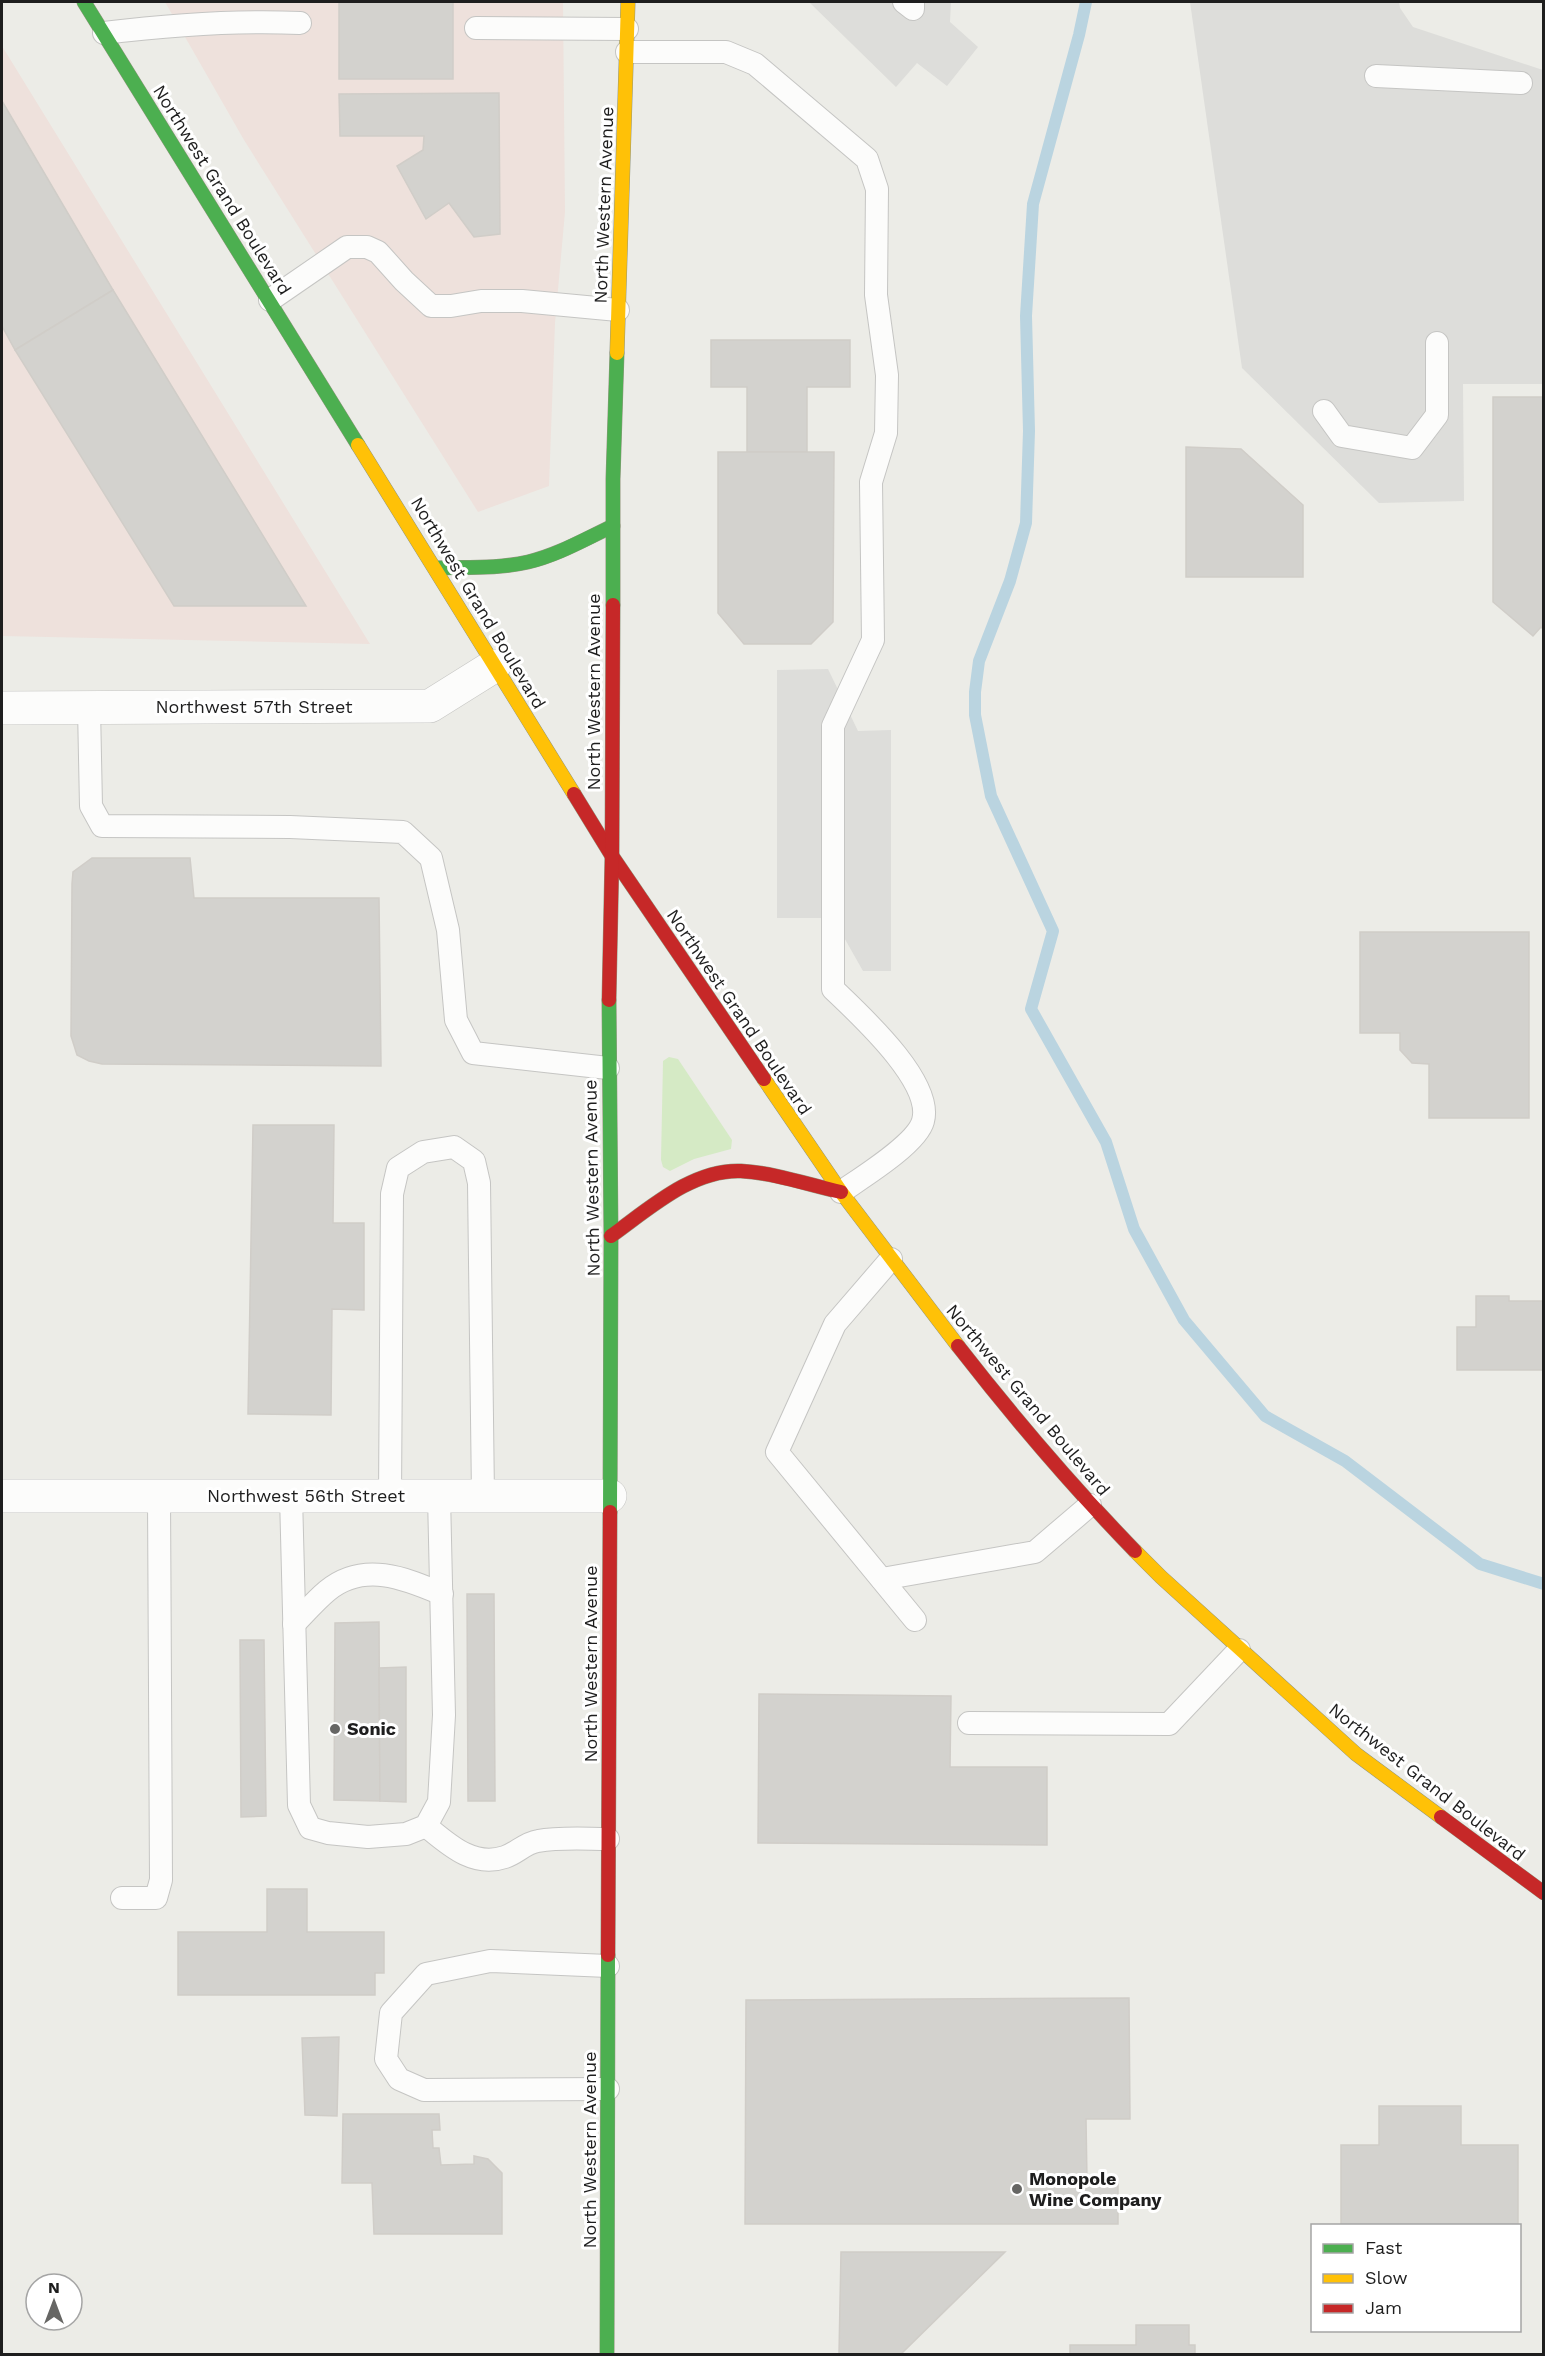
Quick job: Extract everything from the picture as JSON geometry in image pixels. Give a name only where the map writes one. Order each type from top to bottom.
[{"type":"main road","name":"Northwest Grand Boulevard","points":[[84,2],[612,856],[841,1192],[1006,1408],[1090,1505],[1161,1578],[1239,1650],[1356,1754],[1544,1893]]},
{"type":"main road","name":"North Western Avenue","points":[[607,2355],[611,1236],[608,1068],[612,856],[613,526],[628,2]]},
{"type":"main road","points":[[436,568],[492,566],[528,561],[551,554],[613,526]]},
{"type":"main road","points":[[611,1236],[685,1185],[716,1173],[739,1170],[841,1192]]},
{"type":"street","name":"Northwest 57th Street","points":[[2,708],[430,705],[494,666]]},
{"type":"street","name":"Northwest 56th Street","points":[[2,1496],[610,1496]]},
{"type":"lane","points":[[904,2],[913,9],[913,2]]},
{"type":"lane","points":[[104,33],[239,21],[300,23]]},
{"type":"lane","points":[[476,28],[627,29]]},
{"type":"lane","points":[[627,52],[726,52],[755,64],[867,159],[877,189],[876,295],[887,375],[886,433],[871,482],[873,640],[833,726],[833,989],[871,1026],[915,1080],[923,1100],[923,1122],[902,1150],[841,1192]]},
{"type":"lane","points":[[1376,76],[1521,83]]},
{"type":"lane","points":[[270,300],[347,247],[367,247],[378,252],[431,306],[451,306],[481,301],[522,301],[618,310]]},
{"type":"lane","points":[[1324,411],[1342,436],[1412,448],[1437,415],[1437,343]]},
{"type":"lane","points":[[89,708],[91,806],[102,826],[290,827],[403,832],[431,858],[448,930],[456,1020],[473,1053],[608,1068]]},
{"type":"lane","points":[[390,1496],[392,1194],[398,1168],[423,1152],[454,1148],[474,1161],[479,1183],[483,1496]]},
{"type":"lane","points":[[891,1259],[835,1324],[777,1452],[915,1620]]},
{"type":"lane","points":[[122,1898],[156,1898],[161,1880],[159,1496]]},
{"type":"lane","points":[[291,1496],[299,1805],[309,1828],[328,1833],[368,1837],[406,1834],[426,1826],[439,1802],[444,1715],[439,1496]]},
{"type":"lane","points":[[882,1579],[1035,1552],[1090,1505]]},
{"type":"lane","points":[[294,1624],[329,1589],[351,1579],[375,1573],[407,1579],[442,1594]]},
{"type":"lane","points":[[969,1723],[1169,1724],[1239,1650]]},
{"type":"lane","points":[[426,1826],[456,1850],[475,1859],[506,1857],[519,1847],[540,1840],[608,1839]]},
{"type":"lane","points":[[608,1966],[490,1961],[426,1974],[391,2013],[386,2059],[399,2079],[424,2090],[608,2089]]},
{"type":"shaded area","points":[[165,2],[563,2],[565,212],[555,323],[549,486],[478,512],[244,140]]},
{"type":"shaded area","points":[[809,2],[951,2],[950,22],[978,47],[947,86],[917,63],[896,87]]},
{"type":"shaded area","points":[[1190,2],[1399,2],[1400,8],[1413,27],[1543,70],[1543,384],[1463,384],[1464,501],[1379,503],[1242,368]]},
{"type":"shaded area","points":[[2,46],[370,644],[2,636]]},
{"type":"shaded area","points":[[828,669],[858,731],[891,730],[891,971],[863,971],[833,918],[777,918],[777,670]]},
{"type":"green space","points":[[669,1057],[678,1059],[732,1140],[731,1149],[694,1159],[670,1171],[663,1167],[661,1160],[663,1061]]},
{"type":"building","points":[[339,2],[453,2],[453,79],[339,79]]},
{"type":"building","points":[[499,93],[500,234],[474,237],[449,203],[426,219],[397,166],[423,150],[424,136],[340,136],[339,94]]},
{"type":"building","points":[[2,101],[113,290],[15,350],[2,326]]},
{"type":"building","points":[[113,290],[306,606],[174,606],[15,350]]},
{"type":"building","points":[[711,340],[850,340],[850,387],[807,387],[807,452],[747,452],[747,387],[711,387]]},
{"type":"building","points":[[1493,397],[1544,397],[1544,630],[1541,627],[1533,636],[1493,602]]},
{"type":"building","points":[[1186,447],[1241,449],[1303,505],[1303,577],[1186,577]]},
{"type":"building","points":[[718,452],[834,452],[833,622],[811,644],[744,644],[718,613]]},
{"type":"building","points":[[92,858],[190,858],[194,898],[379,898],[381,1066],[102,1064],[77,1055],[71,1036],[72,884],[73,872]]},
{"type":"building","points":[[1360,932],[1529,932],[1529,1118],[1429,1118],[1429,1064],[1412,1063],[1400,1050],[1400,1033],[1360,1033]]},
{"type":"building","points":[[253,1125],[334,1125],[333,1223],[364,1223],[364,1310],[332,1309],[331,1415],[248,1414]]},
{"type":"building","points":[[1476,1296],[1509,1296],[1509,1301],[1544,1301],[1544,1370],[1457,1370],[1457,1327],[1476,1327]]},
{"type":"building","points":[[467,1594],[494,1594],[495,1801],[468,1801]]},
{"type":"building","points":[[379,1622],[380,1801],[334,1800],[335,1623]]},
{"type":"building","points":[[240,1640],[264,1640],[266,1816],[241,1817]]},
{"type":"building","points":[[406,1667],[406,1802],[380,1801],[379,1668]]},
{"type":"building","points":[[759,1694],[951,1696],[950,1767],[1047,1767],[1047,1845],[758,1843]]},
{"type":"building","points":[[267,1889],[307,1889],[307,1932],[384,1932],[384,1973],[375,1973],[375,1995],[178,1995],[178,1932],[267,1932]]},
{"type":"building","points":[[1129,1998],[1130,2119],[1086,2119],[1087,2180],[1118,2180],[1118,2224],[745,2224],[746,2000]]},
{"type":"building","points":[[339,2037],[337,2116],[305,2115],[302,2038]]},
{"type":"building","points":[[1379,2106],[1461,2106],[1461,2145],[1518,2145],[1518,2224],[1341,2224],[1341,2145],[1379,2145]]},
{"type":"building","points":[[343,2114],[439,2114],[440,2130],[432,2130],[433,2148],[439,2148],[441,2165],[474,2164],[474,2156],[488,2159],[502,2173],[502,2234],[374,2234],[372,2183],[342,2183]]},
{"type":"building","points":[[841,2252],[1005,2252],[901,2354],[839,2354]]},
{"type":"building","points":[[1136,2325],[1189,2325],[1189,2345],[1195,2345],[1195,2354],[1070,2354],[1070,2345],[1136,2345]]},
{"type":"waterway","points":[[1086,2],[1033,204],[1026,316],[1029,431],[1026,523],[1010,581],[979,661],[975,692],[975,715],[991,796],[1053,931],[1031,1009],[1106,1142],[1134,1229],[1184,1320],[1265,1416],[1345,1461],[1480,1564],[1544,1584]]},
{"type":"traffic: fast","points":[[84,2],[358,445]]},
{"type":"traffic: fast","points":[[613,605],[613,479],[617,353]]},
{"type":"traffic: fast","points":[[436,568],[494,567],[528,562],[561,551],[613,526]]},
{"type":"traffic: fast","points":[[609,1000],[610,1512]]},
{"type":"traffic: fast","points":[[607,2354],[608,1955]]},
{"type":"traffic: slow","points":[[617,353],[628,2]]},
{"type":"traffic: slow","points":[[358,445],[574,794]]},
{"type":"traffic: slow","points":[[764,1079],[841,1192],[958,1346]]},
{"type":"traffic: slow","points":[[1135,1551],[1356,1754],[1441,1817]]},
{"type":"traffic: jam","points":[[609,1000],[613,605]]},
{"type":"traffic: jam","points":[[574,794],[612,856],[764,1079]]},
{"type":"traffic: jam","points":[[611,1236],[672,1193],[688,1184],[723,1172],[741,1171],[766,1174],[841,1192]]},
{"type":"traffic: jam","points":[[958,1346],[1044,1451],[1135,1551]]},
{"type":"traffic: jam","points":[[608,1955],[610,1512]]},
{"type":"traffic: jam","points":[[1441,1817],[1544,1893]]},
{"type":"place","name":"Sonic","points":[[335,1729]]},
{"type":"place","name":"Monopole Wine Company","points":[[1017,2189]]}]
